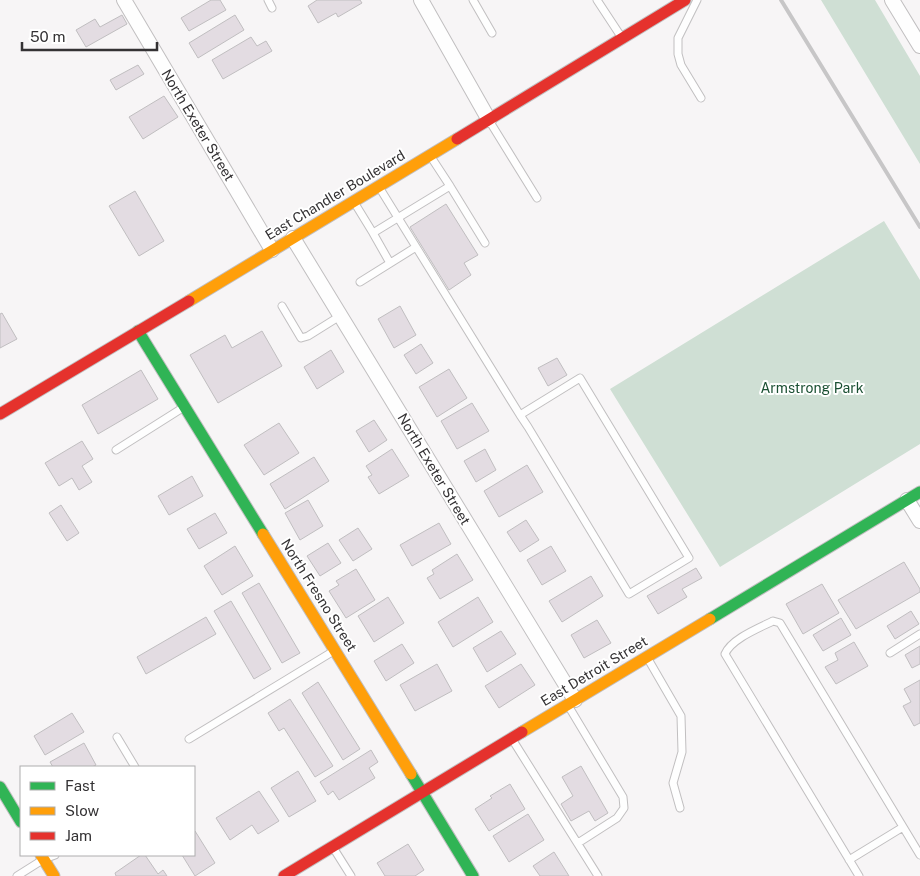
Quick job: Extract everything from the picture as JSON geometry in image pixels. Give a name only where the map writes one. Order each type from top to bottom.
[{"type":"street","name":"North Exeter Street","points":[[124,0],[272,250]]},
{"type":"street","points":[[422,0],[489,120]]},
{"type":"street","name":"East Chandler Boulevard","points":[[0,414],[354,202],[685,0]]},
{"type":"street","points":[[895,4],[920,46]]},
{"type":"street","name":"North Exeter Street","points":[[293,238],[572,702]]},
{"type":"street","name":"North Fresno Street","points":[[138,331],[473,876]]},
{"type":"street","name":"East Detroit Street","points":[[284,876],[920,492]]},
{"type":"street","points":[[907,500],[920,521]]},
{"type":"street","points":[[0,787],[20,820]]},
{"type":"street","points":[[47,856],[54,876]]},
{"type":"lane","points":[[268,0],[272,8]]},
{"type":"lane","points":[[473,0],[492,33]]},
{"type":"lane","points":[[597,0],[622,38]]},
{"type":"lane","points":[[697,0],[678,38],[678,54],[681,65],[701,98]]},
{"type":"lane","points":[[489,120],[537,198]]},
{"type":"lane","points":[[430,155],[486,244]]},
{"type":"lane","points":[[379,186],[629,594],[689,558],[580,378],[520,415]]},
{"type":"lane","points":[[372,233],[450,186]]},
{"type":"lane","points":[[354,202],[390,263]]},
{"type":"lane","points":[[360,282],[416,248]]},
{"type":"lane","points":[[282,306],[301,338],[308,336],[340,316]]},
{"type":"lane","points":[[116,450],[184,407]]},
{"type":"lane","points":[[858,876],[725,654],[727,649],[741,638],[772,621],[780,622],[920,855]]},
{"type":"lane","points":[[890,653],[920,634]]},
{"type":"lane","points":[[188,739],[335,650]]},
{"type":"lane","points":[[646,657],[681,716],[682,752],[673,783],[680,808]]},
{"type":"lane","points":[[572,702],[623,797],[624,808],[617,818],[578,843]]},
{"type":"lane","points":[[117,736],[134,766]]},
{"type":"lane","points":[[512,738],[598,876]]},
{"type":"lane","points":[[849,860],[903,827]]},
{"type":"lane","points":[[333,846],[351,876]]},
{"type":"lane","points":[[17,876],[47,856]]},
{"type":"green space","points":[[821,0],[875,0],[920,76],[920,164]]},
{"type":"green space","name":"Armstrong Park","points":[[884,221],[920,280],[920,444],[720,567],[610,389]]},
{"type":"building","points":[[211,0],[220,0],[226,10],[189,31],[181,18]]},
{"type":"building","points":[[317,0],[360,0],[362,3],[338,17],[336,13],[318,23],[308,6]]},
{"type":"building","points":[[122,15],[127,24],[86,47],[76,30],[95,19],[100,27]]},
{"type":"building","points":[[235,15],[244,30],[198,58],[189,43]]},
{"type":"building","points":[[251,37],[257,46],[266,41],[272,51],[223,79],[212,60]]},
{"type":"building","points":[[138,65],[144,74],[116,90],[110,80]]},
{"type":"building","points":[[164,96],[178,117],[143,139],[129,117]]},
{"type":"building","points":[[135,191],[164,241],[139,256],[109,206]]},
{"type":"building","points":[[446,204],[478,255],[464,263],[471,275],[449,290],[410,227]]},
{"type":"building","points":[[400,306],[416,335],[394,348],[378,319]]},
{"type":"building","points":[[2,313],[17,339],[0,348],[0,314]]},
{"type":"building","points":[[262,331],[282,366],[218,403],[190,355],[225,335],[232,348]]},
{"type":"building","points":[[421,344],[433,363],[416,374],[404,355]]},
{"type":"building","points":[[331,350],[344,372],[317,389],[304,367]]},
{"type":"building","points":[[557,358],[567,375],[548,386],[538,368]]},
{"type":"building","points":[[449,369],[467,398],[437,417],[419,387]]},
{"type":"building","points":[[141,370],[158,399],[98,434],[82,405]]},
{"type":"building","points":[[472,403],[489,431],[457,449],[441,421]]},
{"type":"building","points":[[374,420],[387,440],[369,452],[356,431]]},
{"type":"building","points":[[279,423],[299,453],[264,475],[244,445]]},
{"type":"building","points":[[82,441],[93,459],[82,466],[92,482],[79,490],[72,478],[59,486],[45,463]]},
{"type":"building","points":[[392,449],[409,476],[379,494],[368,477],[372,475],[366,466]]},
{"type":"building","points":[[485,449],[496,470],[476,482],[464,461]]},
{"type":"building","points":[[314,457],[329,481],[285,509],[270,484]]},
{"type":"building","points":[[527,465],[543,492],[499,517],[484,491]]},
{"type":"building","points":[[192,476],[203,496],[169,515],[158,496]]},
{"type":"building","points":[[308,500],[323,526],[300,540],[285,513]]},
{"type":"building","points":[[61,505],[79,533],[67,541],[49,513]]},
{"type":"building","points":[[215,513],[227,533],[199,549],[187,529]]},
{"type":"building","points":[[526,520],[539,540],[520,552],[507,532]]},
{"type":"building","points":[[439,523],[451,544],[412,566],[400,545]]},
{"type":"building","points":[[358,528],[372,549],[353,561],[339,540]]},
{"type":"building","points":[[328,543],[341,563],[320,576],[307,556]]},
{"type":"building","points":[[235,546],[253,576],[222,595],[204,566]]},
{"type":"building","points":[[551,546],[566,571],[542,585],[527,560]]},
{"type":"building","points":[[457,554],[473,580],[440,599],[427,578],[434,574],[432,570]]},
{"type":"building","points":[[904,562],[920,592],[856,629],[838,600]]},
{"type":"building","points":[[696,568],[702,578],[682,589],[687,597],[658,614],[647,596]]},
{"type":"building","points":[[356,569],[375,600],[346,618],[329,591],[339,585],[336,581]]},
{"type":"building","points":[[591,576],[603,596],[562,622],[549,601]]},
{"type":"building","points":[[259,583],[300,653],[282,663],[242,593]]},
{"type":"building","points":[[822,584],[839,613],[803,634],[786,604]]},
{"type":"building","points":[[388,597],[404,623],[374,642],[358,616]]},
{"type":"building","points":[[478,597],[493,622],[453,647],[438,622]]},
{"type":"building","points":[[231,601],[271,669],[254,679],[214,611]]},
{"type":"building","points":[[911,611],[919,624],[895,639],[887,626]]},
{"type":"building","points":[[206,617],[216,634],[146,674],[137,657]]},
{"type":"building","points":[[841,618],[851,635],[823,651],[813,635]]},
{"type":"building","points":[[597,620],[611,643],[584,658],[571,635]]},
{"type":"building","points":[[501,631],[516,654],[487,672],[473,648]]},
{"type":"building","points":[[854,642],[868,666],[836,684],[825,667],[838,660],[835,653]]},
{"type":"building","points":[[402,644],[414,663],[386,681],[374,661]]},
{"type":"building","points":[[920,646],[920,664],[912,668],[905,655]]},
{"type":"building","points":[[437,664],[452,691],[415,711],[400,685]]},
{"type":"building","points":[[521,664],[535,685],[499,708],[485,686]]},
{"type":"building","points":[[920,680],[920,723],[914,726],[903,706],[911,702],[904,689]]},
{"type":"building","points":[[318,682],[360,749],[343,760],[302,693]]},
{"type":"building","points":[[290,699],[333,766],[315,777],[284,728],[279,731],[268,713]]},
{"type":"building","points":[[72,713],[84,732],[45,755],[34,736]]},
{"type":"building","points":[[84,743],[96,765],[52,766],[50,762]]},
{"type":"building","points":[[371,750],[378,762],[369,768],[375,778],[339,800],[333,791],[328,795],[320,782]]},
{"type":"building","points":[[581,766],[608,813],[595,821],[589,811],[571,821],[561,804],[573,796],[562,777]]},
{"type":"building","points":[[298,771],[316,801],[289,817],[271,788]]},
{"type":"building","points":[[510,784],[525,809],[489,831],[475,809],[492,798],[490,796]]},
{"type":"building","points":[[259,791],[279,821],[258,834],[252,825],[230,840],[216,818]]},
{"type":"building","points":[[528,814],[544,840],[509,862],[493,836]]},
{"type":"building","points":[[195,831],[215,863],[195,876],[183,856],[195,856]]},
{"type":"building","points":[[408,844],[424,870],[415,876],[385,876],[377,863]]},
{"type":"building","points":[[554,852],[569,876],[540,876],[533,866]]},
{"type":"building","points":[[140,856],[146,856],[158,874],[163,870],[167,876],[116,876],[115,873]]},
{"type":"railway","points":[[781,0],[920,227]]},
{"type":"traffic: fast","points":[[138,331],[263,534]]},
{"type":"traffic: fast","points":[[710,619],[920,492]]},
{"type":"traffic: fast","points":[[411,774],[473,876]]},
{"type":"traffic: fast","points":[[0,787],[20,820]]},
{"type":"traffic: slow","points":[[189,301],[457,139]]},
{"type":"traffic: slow","points":[[263,534],[411,774]]},
{"type":"traffic: slow","points":[[522,732],[710,619]]},
{"type":"traffic: slow","points":[[42,856],[54,876]]},
{"type":"traffic: jam","points":[[457,139],[685,0]]},
{"type":"traffic: jam","points":[[0,414],[189,301]]},
{"type":"traffic: jam","points":[[284,876],[522,732]]}]
